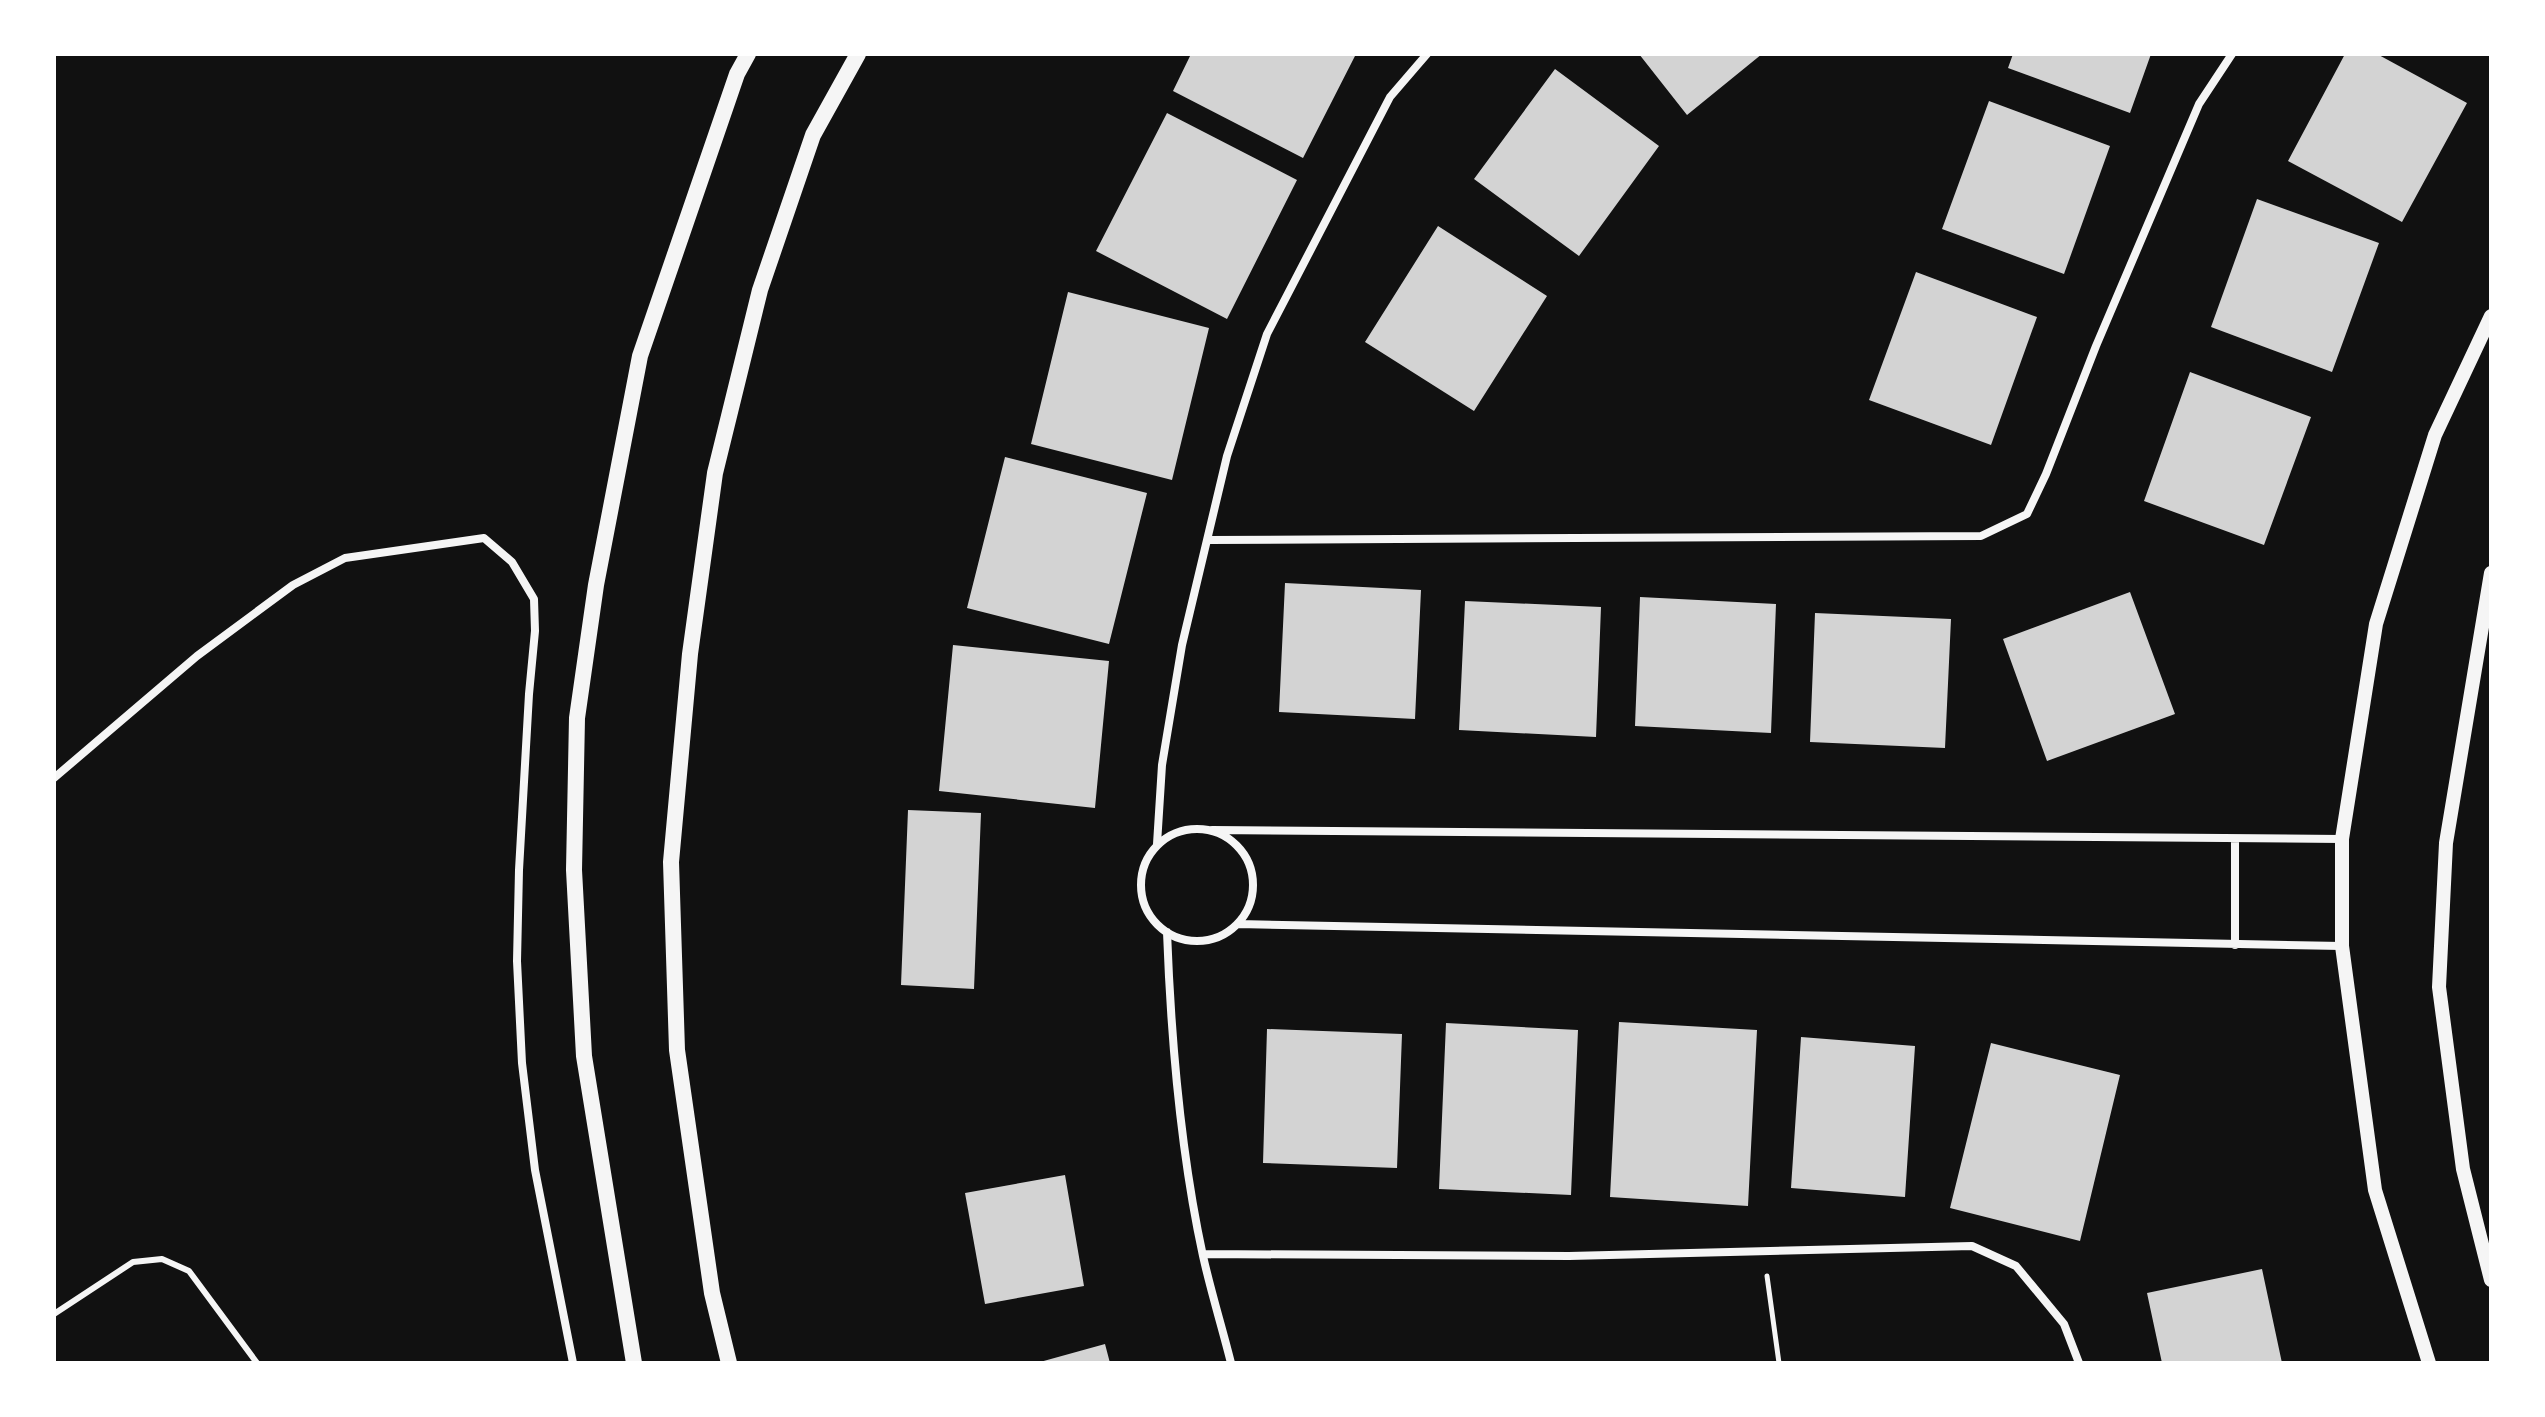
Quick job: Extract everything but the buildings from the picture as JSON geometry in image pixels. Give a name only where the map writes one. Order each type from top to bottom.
[{"type":"main road","points":[[634,1363],[584,1056],[574,870],[577,718],[596,585],[640,356],[737,74],[748,54]]},
{"type":"main road","points":[[729,1363],[712,1293],[677,1050],[671,862],[690,654],[715,473],[760,290],[813,135],[858,54]]},
{"type":"street","points":[[1157,844],[1162,765],[1180,660],[1227,456],[1267,334],[1390,97],[1427,54]]},
{"type":"street","points":[[1209,540],[1981,536],[2027,514],[2199,104],[2232,54]]},
{"type":"street","points":[[2429,1363],[2375,1190],[2342,946],[2342,839],[2376,624],[2435,435],[2491,316]]},
{"type":"street","points":[[54,778],[197,656],[293,585],[345,558],[484,538],[512,562],[534,599],[535,631],[519,870],[517,961],[522,1063],[535,1170],[573,1363]]},
{"type":"street","points":[[2491,573],[2446,843],[2439,987],[2463,1169],[2491,1280]]},
{"type":"street","points":[[1212,830],[1233,841],[1247,859],[1253,881],[1250,905],[1238,924],[1222,936],[1204,941],[1184,939],[1167,932],[1154,921],[1145,907],[1141,890],[1142,874],[1147,858],[1157,844],[1169,835],[1198,828],[2342,839]]},
{"type":"street","points":[[2235,839],[2235,945]]},
{"type":"street","points":[[1238,924],[2342,946]]},
{"type":"street","points":[[1167,932],[1170,1004],[1184,1139],[1203,1254],[1231,1363]]},
{"type":"street","points":[[1203,1254],[1569,1256],[1972,1246],[2016,1266],[2064,1324],[2079,1363]]},
{"type":"lane","points":[[54,1314],[133,1262],[162,1259],[189,1271],[257,1363]]},
{"type":"path","points":[[1763,1251],[1779,1363]]}]
